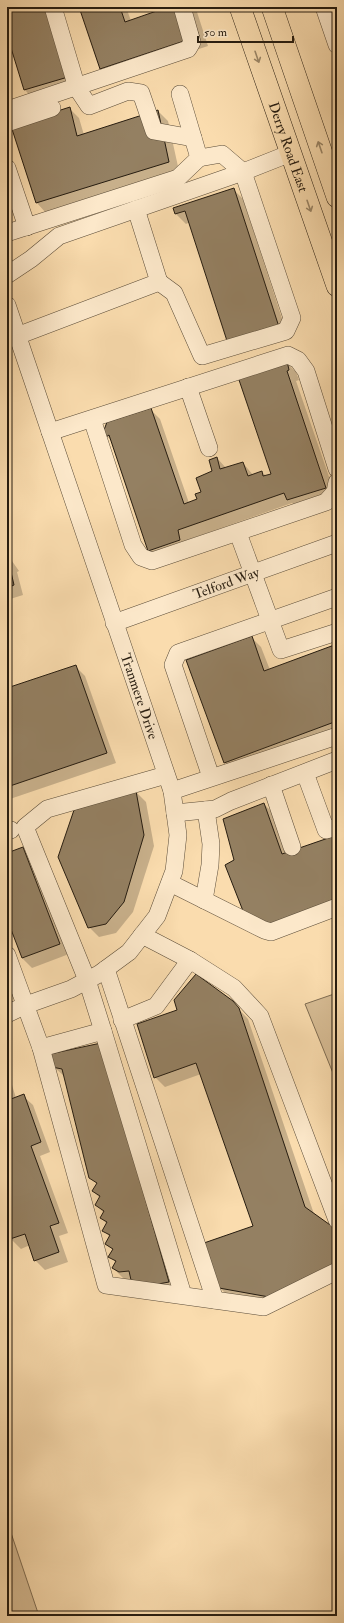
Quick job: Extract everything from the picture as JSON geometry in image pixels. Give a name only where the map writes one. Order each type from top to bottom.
[{"type":"main road","name":"Derry Road East","points":[[240,7],[337,286]]},
{"type":"main road","name":"Derry Road East","points":[[272,7],[337,197]]},
{"type":"street","points":[[53,7],[77,85],[89,106],[128,91],[141,93],[154,131],[193,138]]},
{"type":"street","points":[[7,110],[77,85],[188,49],[192,42],[182,7]]},
{"type":"street","points":[[329,8],[337,45]]},
{"type":"street","points":[[180,94],[199,158]]},
{"type":"street","points":[[7,123],[52,108]]},
{"type":"street","points":[[7,275],[31,259],[59,236],[243,172],[291,152]]},
{"type":"street","points":[[7,233],[178,178],[199,158],[222,154],[243,172],[292,318],[286,331],[202,356],[174,293],[158,282],[136,209]]},
{"type":"street","points":[[7,168],[27,227]]},
{"type":"street","points":[[18,336],[158,282]]},
{"type":"street","name":"Tranmere Drive","points":[[7,305],[169,783],[178,835],[174,871],[170,883],[156,916],[129,952],[106,969],[71,989],[7,1014]]},
{"type":"street","points":[[50,432],[288,355],[298,360],[306,371],[337,469]]},
{"type":"street","points":[[188,387],[209,448]]},
{"type":"street","points":[[92,419],[132,545],[141,557],[152,561],[326,502],[335,492],[337,482]]},
{"type":"street","points":[[238,533],[281,650],[337,632]]},
{"type":"street","name":"Telford Way","points":[[114,623],[337,543]]},
{"type":"street","points":[[211,778],[173,665],[178,652],[337,597]]},
{"type":"street","points":[[183,1295],[87,980],[24,827],[47,809],[169,783],[211,778],[337,736]]},
{"type":"street","points":[[175,813],[215,809],[231,801],[336,762]]},
{"type":"street","points":[[305,773],[326,830],[337,826]]},
{"type":"street","points":[[271,786],[292,847]]},
{"type":"street","points":[[204,900],[210,865],[211,844],[206,810]]},
{"type":"street","points":[[170,883],[264,930],[271,932],[337,908]]},
{"type":"street","points":[[142,935],[190,960],[234,988],[260,1016],[337,1220]]},
{"type":"street","points":[[7,955],[41,1048],[106,1285],[264,1307],[337,1271]]},
{"type":"street","points":[[122,1020],[156,1006],[190,960]]},
{"type":"street","points":[[106,969],[215,1300]]},
{"type":"street","points":[[41,1048],[103,1031]]},
{"type":"shaded area","points":[[337,993],[337,1083],[305,1004]]},
{"type":"shaded area","points":[[7,1521],[39,1616],[7,1616]]},
{"type":"building","points":[[7,7],[47,7],[68,77],[24,90],[7,35]]},
{"type":"building","points":[[79,7],[120,7],[125,22],[168,7],[189,7],[199,36],[100,69]]},
{"type":"building","points":[[70,107],[77,136],[158,110],[169,162],[36,203],[11,126]]},
{"type":"building","points":[[234,188],[279,327],[228,344],[185,211],[175,214],[173,208]]},
{"type":"building","points":[[287,361],[289,370],[287,371],[326,488],[287,500],[284,493],[178,530],[180,540],[148,551],[109,435],[106,437],[104,430],[107,422],[151,408],[184,504],[197,499],[195,494],[201,492],[196,478],[212,471],[209,460],[217,457],[220,469],[243,462],[248,476],[262,471],[263,476],[271,474],[238,377]]},
{"type":"building","points":[[7,555],[14,585],[7,588]]},
{"type":"building","points":[[252,636],[264,671],[337,644],[337,721],[224,763],[186,660]]},
{"type":"building","points":[[76,665],[107,753],[7,787],[7,688]]},
{"type":"building","points":[[136,791],[144,835],[124,902],[106,924],[88,928],[58,857],[74,810]]},
{"type":"building","points":[[264,803],[282,854],[337,835],[337,902],[266,927],[245,916],[225,865],[234,860],[223,819]]},
{"type":"building","points":[[23,847],[60,944],[22,958],[7,919],[7,853]]},
{"type":"building","points":[[196,974],[233,1001],[239,1008],[305,1207],[333,1227],[337,1239],[337,1263],[269,1297],[219,1288],[204,1243],[253,1226],[196,1063],[154,1078],[137,1024],[177,1010],[174,1000]]},
{"type":"building","points":[[101,1043],[169,1282],[153,1285],[131,1280],[129,1271],[119,1272],[112,1268],[116,1261],[108,1257],[113,1249],[105,1244],[110,1235],[102,1231],[107,1222],[100,1218],[104,1211],[95,1205],[100,1196],[92,1191],[97,1183],[89,1178],[62,1069],[52,1067],[50,1054]]},
{"type":"building","points":[[7,1088],[11,1099],[24,1094],[41,1142],[31,1146],[59,1223],[50,1226],[59,1252],[34,1261],[25,1234],[10,1239],[7,1231]]}]
